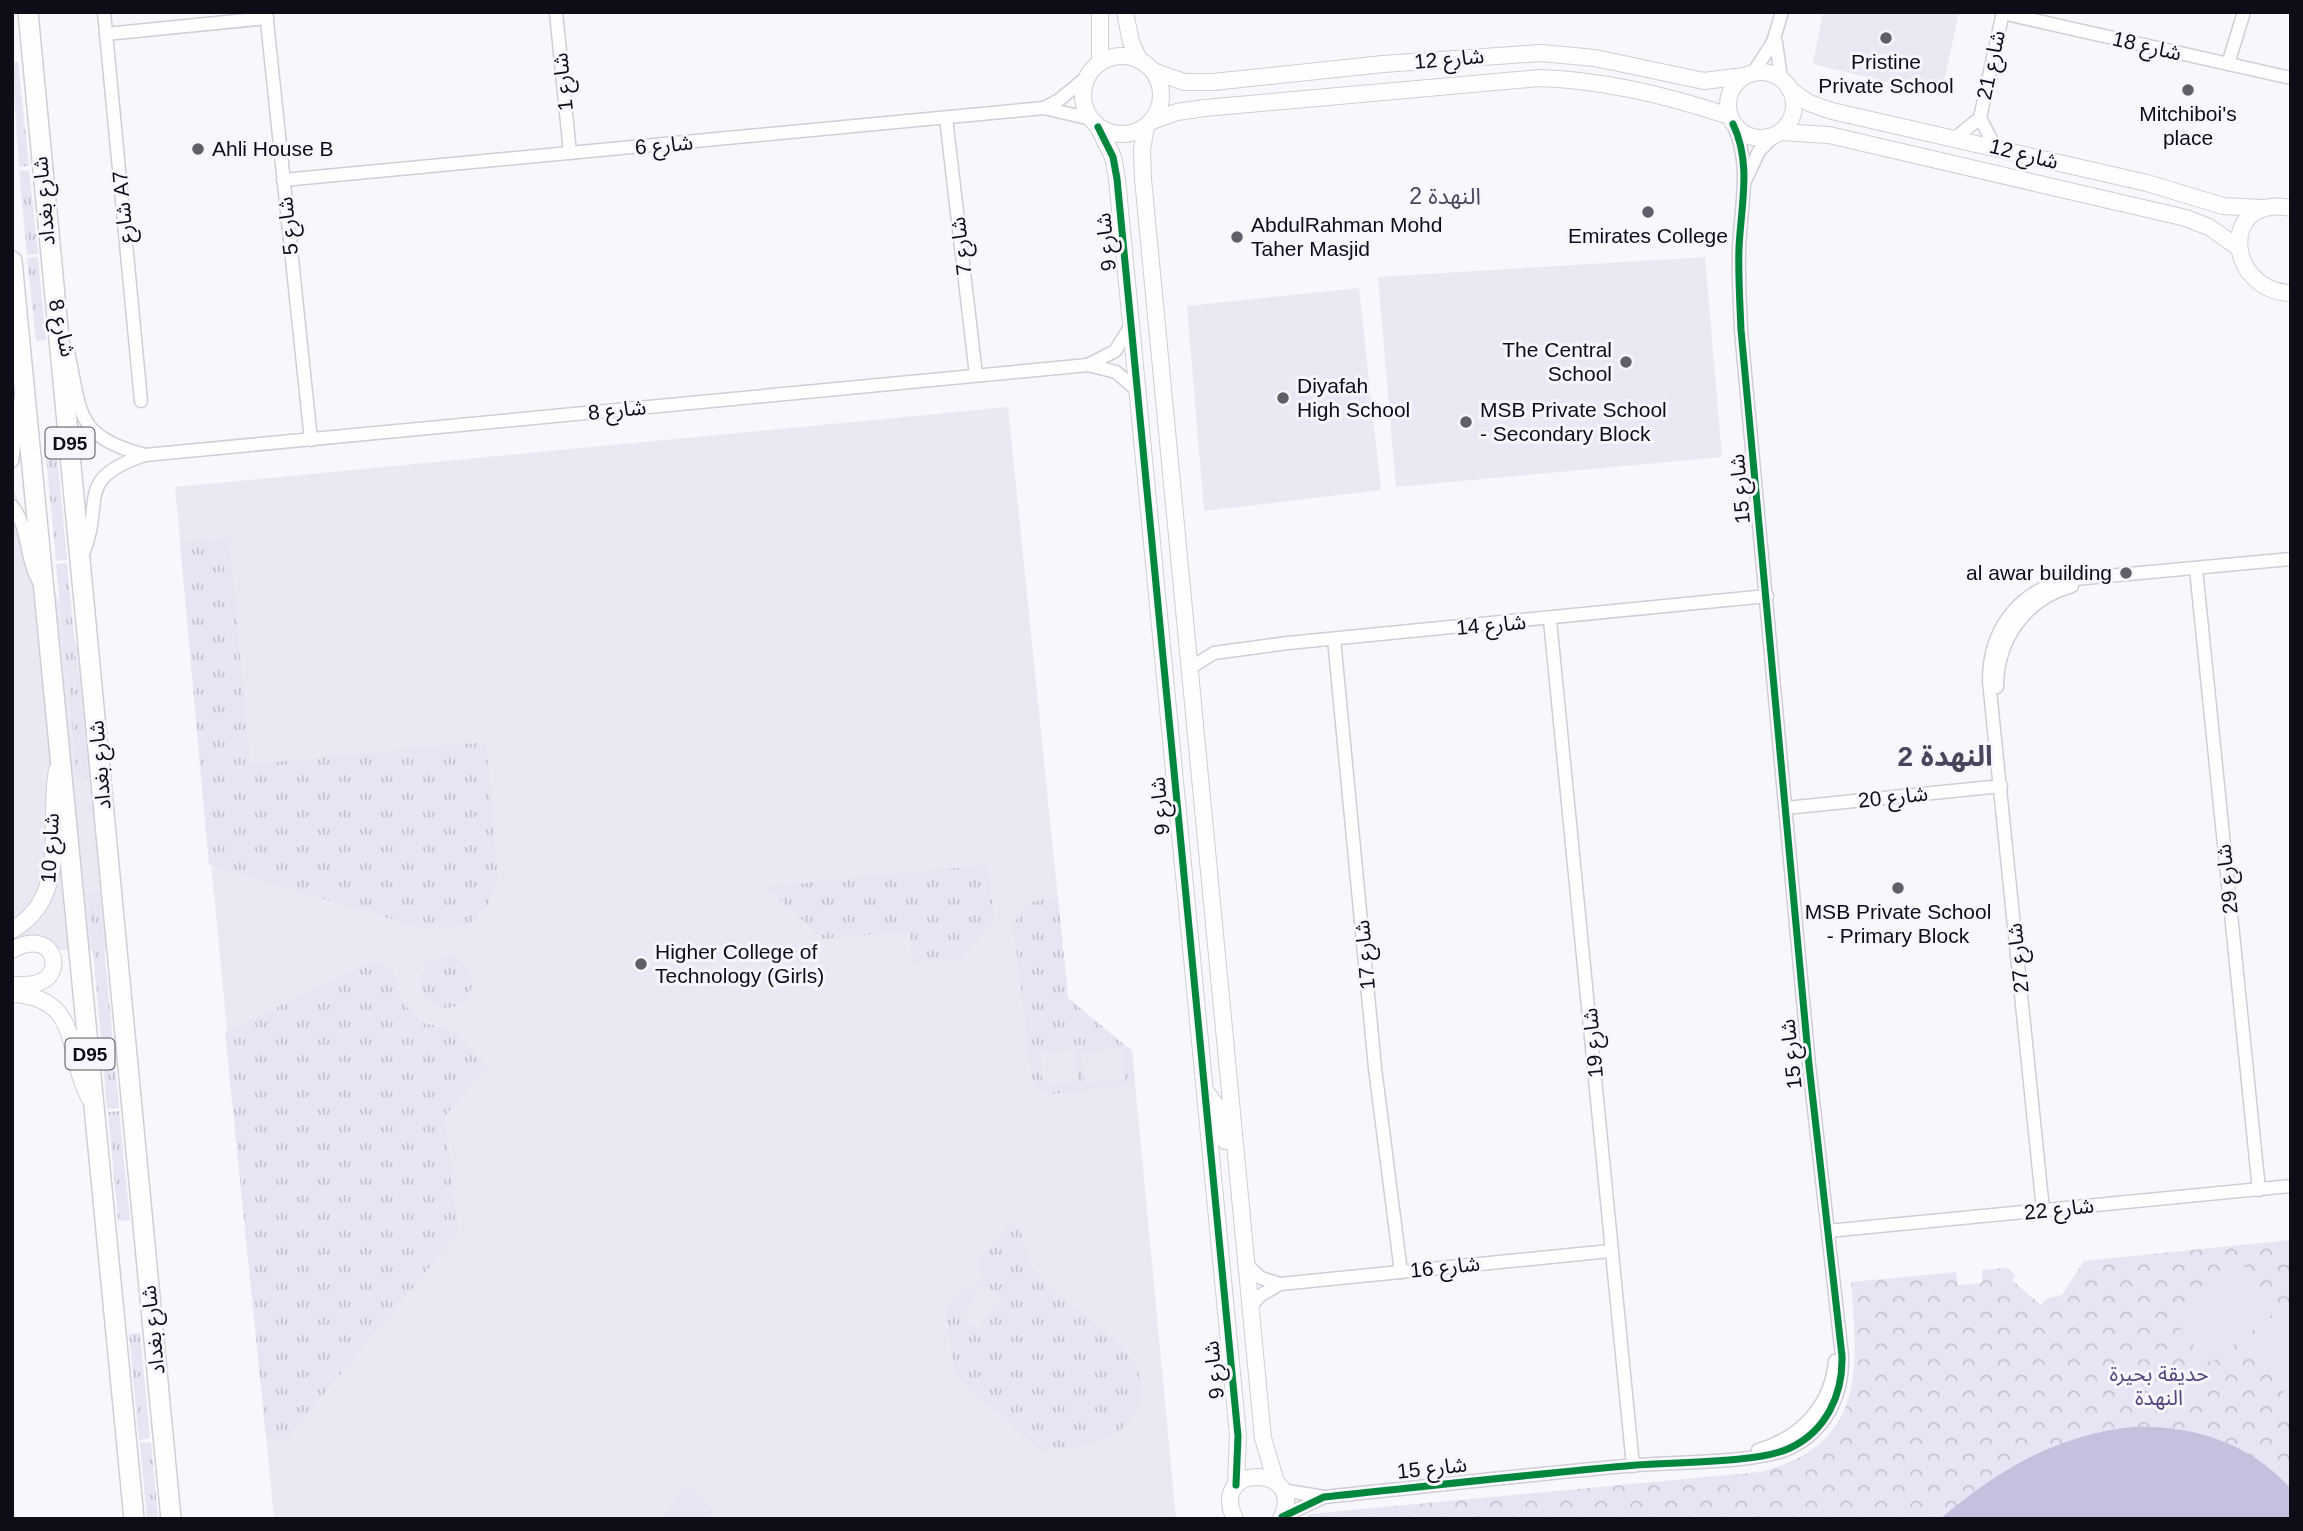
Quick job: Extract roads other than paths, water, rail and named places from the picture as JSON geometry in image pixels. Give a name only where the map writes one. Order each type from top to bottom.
[{"type":"main road","name":"شارع بغداد","points":[[27,12],[171,1519]]},
{"type":"main road","name":"شارع بغداد","points":[[12,261],[134,1519]]},
{"type":"street","name":"شارع A7","points":[[104,12],[141,401]]},
{"type":"street","name":"شارع 1","points":[[556,12],[570,153]]},
{"type":"street","points":[[1100,12],[1100,63]]},
{"type":"street","points":[[1125,12],[1131,42],[1139,60]]},
{"type":"street","points":[[1776,34],[1793,111],[1778,133],[1758,138],[1747,136],[1731,120],[1727,107],[1731,89],[1749,74],[1776,34],[1782,12]]},
{"type":"street","points":[[2228,64],[2244,12]]},
{"type":"street","name":"شارع 18","points":[[2003,13],[2291,78]]},
{"type":"street","name":"شارع 21","points":[[1955,138],[1980,118],[2003,13]]},
{"type":"street","points":[[106,34],[267,15]]},
{"type":"street","name":"شارع 5","points":[[267,15],[311,440]]},
{"type":"street","name":"شارع 12","points":[[1153,71],[1184,82],[1213,82],[1383,64],[1541,53],[1595,58],[1704,81],[1731,80],[1749,74]]},
{"type":"street","points":[[1126,56],[1139,60],[1153,71],[1159,80],[1161,102],[1149,124],[1127,135],[1107,132],[1094,123],[1084,105],[1083,90],[1088,76],[1100,63],[1112,57],[1126,56]]},
{"type":"street","points":[[1749,74],[1773,74],[1785,84]]},
{"type":"street","name":"شارع 6","points":[[283,180],[1044,108],[1059,100],[1088,76]]},
{"type":"street","name":"شارع 12","points":[[1149,124],[1178,112],[1203,108],[1540,78],[1576,80],[1648,93],[1731,120]]},
{"type":"street","name":"شارع 12","points":[[1785,84],[1820,108],[2147,183],[2223,206],[2289,206]]},
{"type":"street","name":"شارع 6","points":[[1044,108],[1094,123]]},
{"type":"street","name":"شارع 7","points":[[946,118],[976,375]]},
{"type":"street","name":"شارع 21","points":[[1980,118],[1995,147]]},
{"type":"street","name":"شارع 15","points":[[1279,1486],[1324,1497],[1742,1457],[1789,1437],[1817,1411],[1832,1381],[1838,1338],[1740,310],[1739,257],[1745,181],[1741,142],[1731,120]]},
{"type":"street","name":"شارع 9","points":[[1094,123],[1109,147],[1116,168],[1139,393],[1238,1436],[1236,1485],[1230,1502],[1235,1519]]},
{"type":"street","name":"شارع 9","points":[[1149,124],[1142,172],[1265,1449],[1285,1508],[1281,1518]]},
{"type":"street","name":"شارع 12","points":[[1778,133],[1829,135],[2186,218],[2209,227],[2239,248]]},
{"type":"street","name":"شارع 15","points":[[1745,181],[1759,151],[1778,133]]},
{"type":"street","points":[[2263,208],[2243,224],[2239,248],[2244,264],[2253,278],[2267,288],[2288,296]]},
{"type":"street","name":"شارع 8","points":[[54,289],[85,419],[108,444],[145,455]]},
{"type":"street","name":"شارع 8","points":[[1088,365],[1115,351],[1132,324]]},
{"type":"street","name":"شارع 8","points":[[81,557],[89,534],[91,503],[96,487],[114,467],[145,455],[1088,365],[1116,372],[1139,393]]},
{"type":"street","points":[[12,461],[16,416],[26,386]]},
{"type":"street","points":[[12,506],[21,521],[33,571],[44,590]]},
{"type":"street","name":"شارع 27","points":[[2043,1210],[1994,705],[2000,656],[2016,624],[2034,606],[2058,591],[2103,578],[2291,559]]},
{"type":"street","name":"شارع 29","points":[[2196,569],[2259,1190]]},
{"type":"street","name":"شارع 14","points":[[1190,668],[1214,653],[1768,596]]},
{"type":"street","name":"شارع 19","points":[[1550,620],[1586,954],[1610,1251],[1633,1466]]},
{"type":"street","name":"شارع 17","points":[[1334,639],[1375,1068],[1401,1272]]},
{"type":"street","name":"شارع 14","points":[[1188,642],[1214,653]]},
{"type":"street","name":"شارع 10","points":[[12,930],[36,913],[50,888],[53,792],[61,751]]},
{"type":"street","name":"شارع 20","points":[[1786,808],[2001,786]]},
{"type":"street","points":[[12,950],[27,943],[38,943],[48,950],[53,960],[51,972],[43,981],[12,985]]},
{"type":"street","points":[[12,993],[35,997],[60,1015],[71,1033],[81,1080],[95,1106]]},
{"type":"street","points":[[1205,1091],[1222,1116],[1228,1154],[1239,1183]]},
{"type":"street","name":"شارع 22","points":[[1828,1231],[2291,1186]]},
{"type":"street","name":"شارع 16","points":[[1280,1284],[1610,1251]]},
{"type":"street","points":[[1247,1265],[1261,1278],[1280,1284]]},
{"type":"street","points":[[1251,1306],[1261,1295],[1280,1284]]},
{"type":"street","points":[[1236,1485],[1251,1476],[1260,1475],[1279,1486]]},
{"type":"street","name":"شارع 15","points":[[1281,1518],[1324,1497]]},
{"type":"place","name":"Pristine Private School","points":[[1886,38]]},
{"type":"place","name":"Mitchiboi's place","points":[[2188,90]]},
{"type":"place","name":"Ahli House B","points":[[198,149]]},
{"type":"place","name":"Emirates College","points":[[1648,212]]},
{"type":"place","name":"AbdulRahman Mohd Taher Masjid","points":[[1237,237]]},
{"type":"place","name":"The Central School","points":[[1626,362]]},
{"type":"place","name":"Diyafah High School","points":[[1283,398]]},
{"type":"place","name":"MSB Private School - Secondary Block","points":[[1466,422]]},
{"type":"place","name":"al awar building","points":[[2126,573]]},
{"type":"place","name":"MSB Private School - Primary Block","points":[[1898,888]]},
{"type":"place","name":"Higher College of Technology (Girls)","points":[[641,964]]},
{"type":"district","name":"النهدة 2","points":[[1445,196]]},
{"type":"district","name":"النهدة 2","points":[[1945,756]]},
{"type":"park label","name":"حديقة بحيرة النهدة","points":[[2159,1386]]}]
